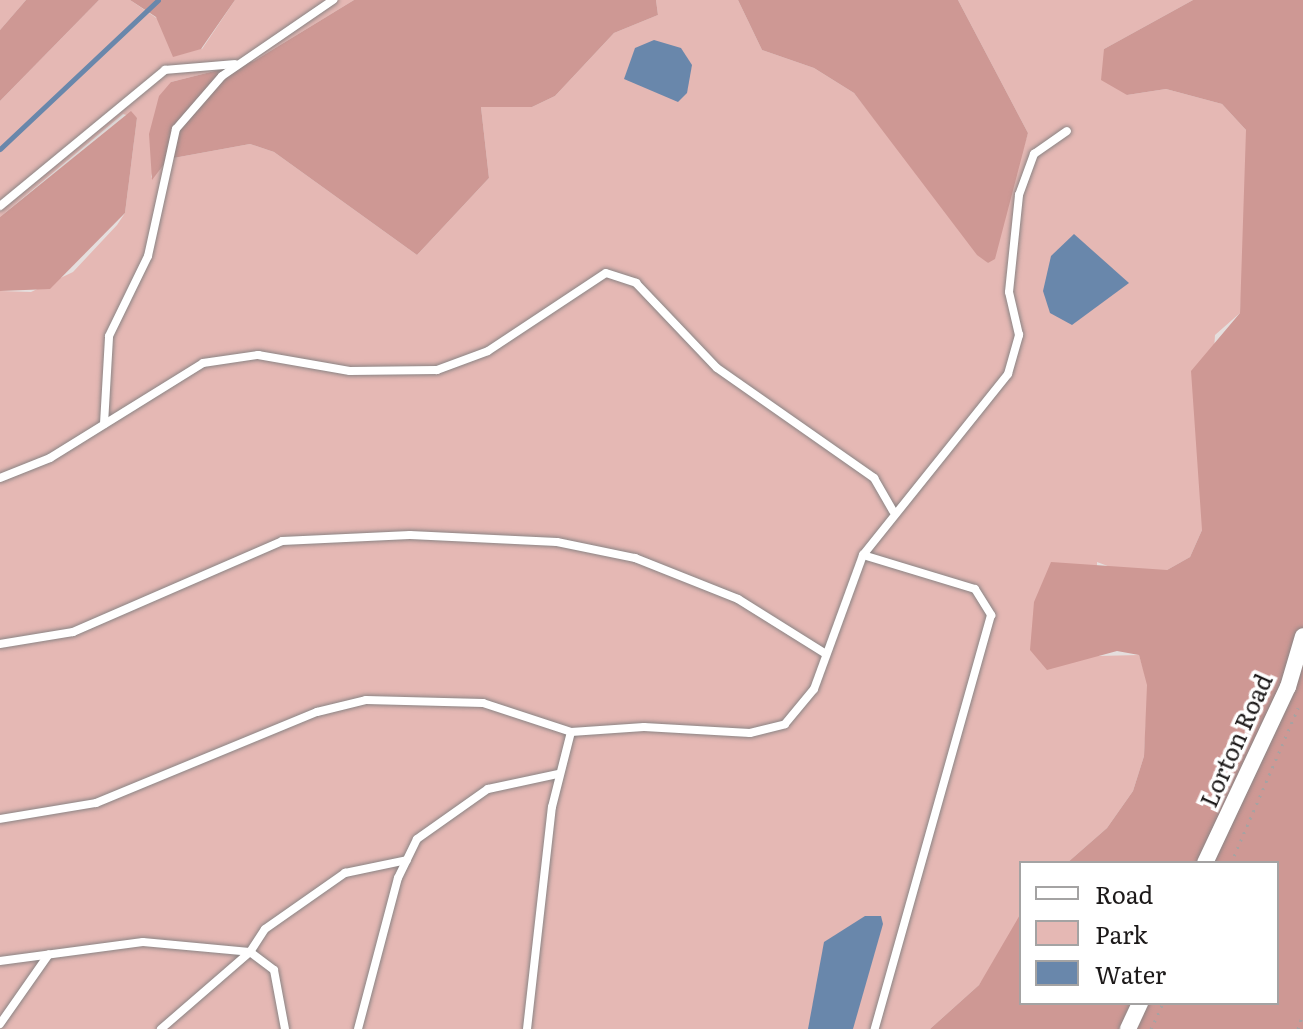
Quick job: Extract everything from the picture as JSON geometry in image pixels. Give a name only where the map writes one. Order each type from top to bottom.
[{"type":"street","name":"Lorton Road","points":[[1206,861],[1288,687],[1303,636]]},
{"type":"street","points":[[1128,1029],[1139,1005]]},
{"type":"lane","points":[[104,424],[109,336],[148,256],[167,153],[193,106],[236,64],[333,0]]},
{"type":"lane","points":[[0,206],[165,70],[236,64]]},
{"type":"lane","points":[[0,819],[96,803],[317,712],[366,700],[483,703],[571,732],[769,731],[806,705],[863,555],[893,511],[978,419],[1008,374],[1019,335],[1009,292],[1019,195],[1034,154],[1067,131]]},
{"type":"lane","points":[[0,478],[104,424],[187,371],[223,357],[258,355],[386,374],[464,362],[581,283],[616,274],[636,283],[717,368],[874,478],[893,511]]},
{"type":"lane","points":[[0,644],[73,632],[282,541],[395,535],[557,542],[635,558],[738,599],[826,654]]},
{"type":"lane","points":[[863,555],[975,589],[991,615],[875,1029]]},
{"type":"lane","points":[[527,1029],[558,774],[571,732]]},
{"type":"lane","points":[[358,1029],[407,860],[417,839],[488,789],[558,774]]},
{"type":"lane","points":[[161,1029],[250,952],[265,929],[345,873],[407,860]]},
{"type":"lane","points":[[0,961],[143,942],[250,952],[274,970],[285,1029]]},
{"type":"lane","points":[[0,1024],[49,954]]},
{"type":"path","points":[[1232,861],[1300,700]]},
{"type":"path","points":[[1151,1029],[1162,1005]]},
{"type":"path","points":[[1298,1029],[1303,1014]]},
{"type":"green space","points":[[0,0],[26,0],[0,30]]},
{"type":"green space","points":[[99,0],[130,0],[202,49],[235,0],[354,0],[254,61],[171,82],[151,178],[168,159],[250,144],[274,152],[417,255],[489,178],[481,107],[532,107],[555,96],[614,33],[658,15],[656,0],[738,0],[762,50],[814,68],[854,93],[988,263],[1028,133],[958,0],[1193,0],[1104,49],[1127,95],[1166,89],[1222,104],[1246,130],[1249,185],[1240,313],[1215,335],[1202,530],[1190,557],[1167,570],[1124,572],[1097,562],[1098,656],[1139,655],[1148,685],[1144,756],[1133,791],[1107,828],[1069,861],[1019,861],[1019,917],[1005,948],[979,985],[930,1029],[0,1029],[0,291],[31,292],[73,272],[117,225],[125,213],[137,118],[123,114],[0,217],[0,101]]},
{"type":"shaded area","points":[[26,0],[99,0],[0,101],[0,30]]},
{"type":"shaded area","points":[[130,0],[235,0],[201,49],[173,57],[156,17]]},
{"type":"shaded area","points":[[354,0],[656,0],[658,15],[614,33],[555,96],[532,107],[481,107],[489,178],[417,255],[274,152],[250,144],[168,159],[152,180],[149,134],[159,96],[171,82],[254,61]]},
{"type":"shaded area","points":[[738,0],[958,0],[1028,133],[995,259],[988,263],[977,255],[854,93],[814,68],[762,50]]},
{"type":"shaded area","points":[[1193,0],[1303,0],[1303,1029],[930,1029],[979,985],[1019,916],[1019,1005],[1279,1005],[1279,861],[1069,861],[1107,828],[1133,791],[1144,756],[1147,685],[1139,655],[1117,651],[1047,670],[1030,650],[1034,602],[1051,562],[1167,570],[1190,557],[1202,530],[1191,371],[1240,313],[1246,130],[1222,104],[1166,89],[1127,95],[1101,80],[1104,49]]},
{"type":"shaded area","points":[[131,111],[137,118],[125,213],[50,289],[0,291],[0,217]]},
{"type":"water","points":[[654,40],[681,48],[692,65],[687,93],[678,102],[624,79],[635,48]]},
{"type":"water","points":[[1074,234],[1129,283],[1072,325],[1050,313],[1043,291],[1051,256]]},
{"type":"water","points":[[865,916],[881,916],[883,924],[853,1029],[808,1029],[824,942]]},
{"type":"waterway","points":[[0,149],[158,0]]}]
